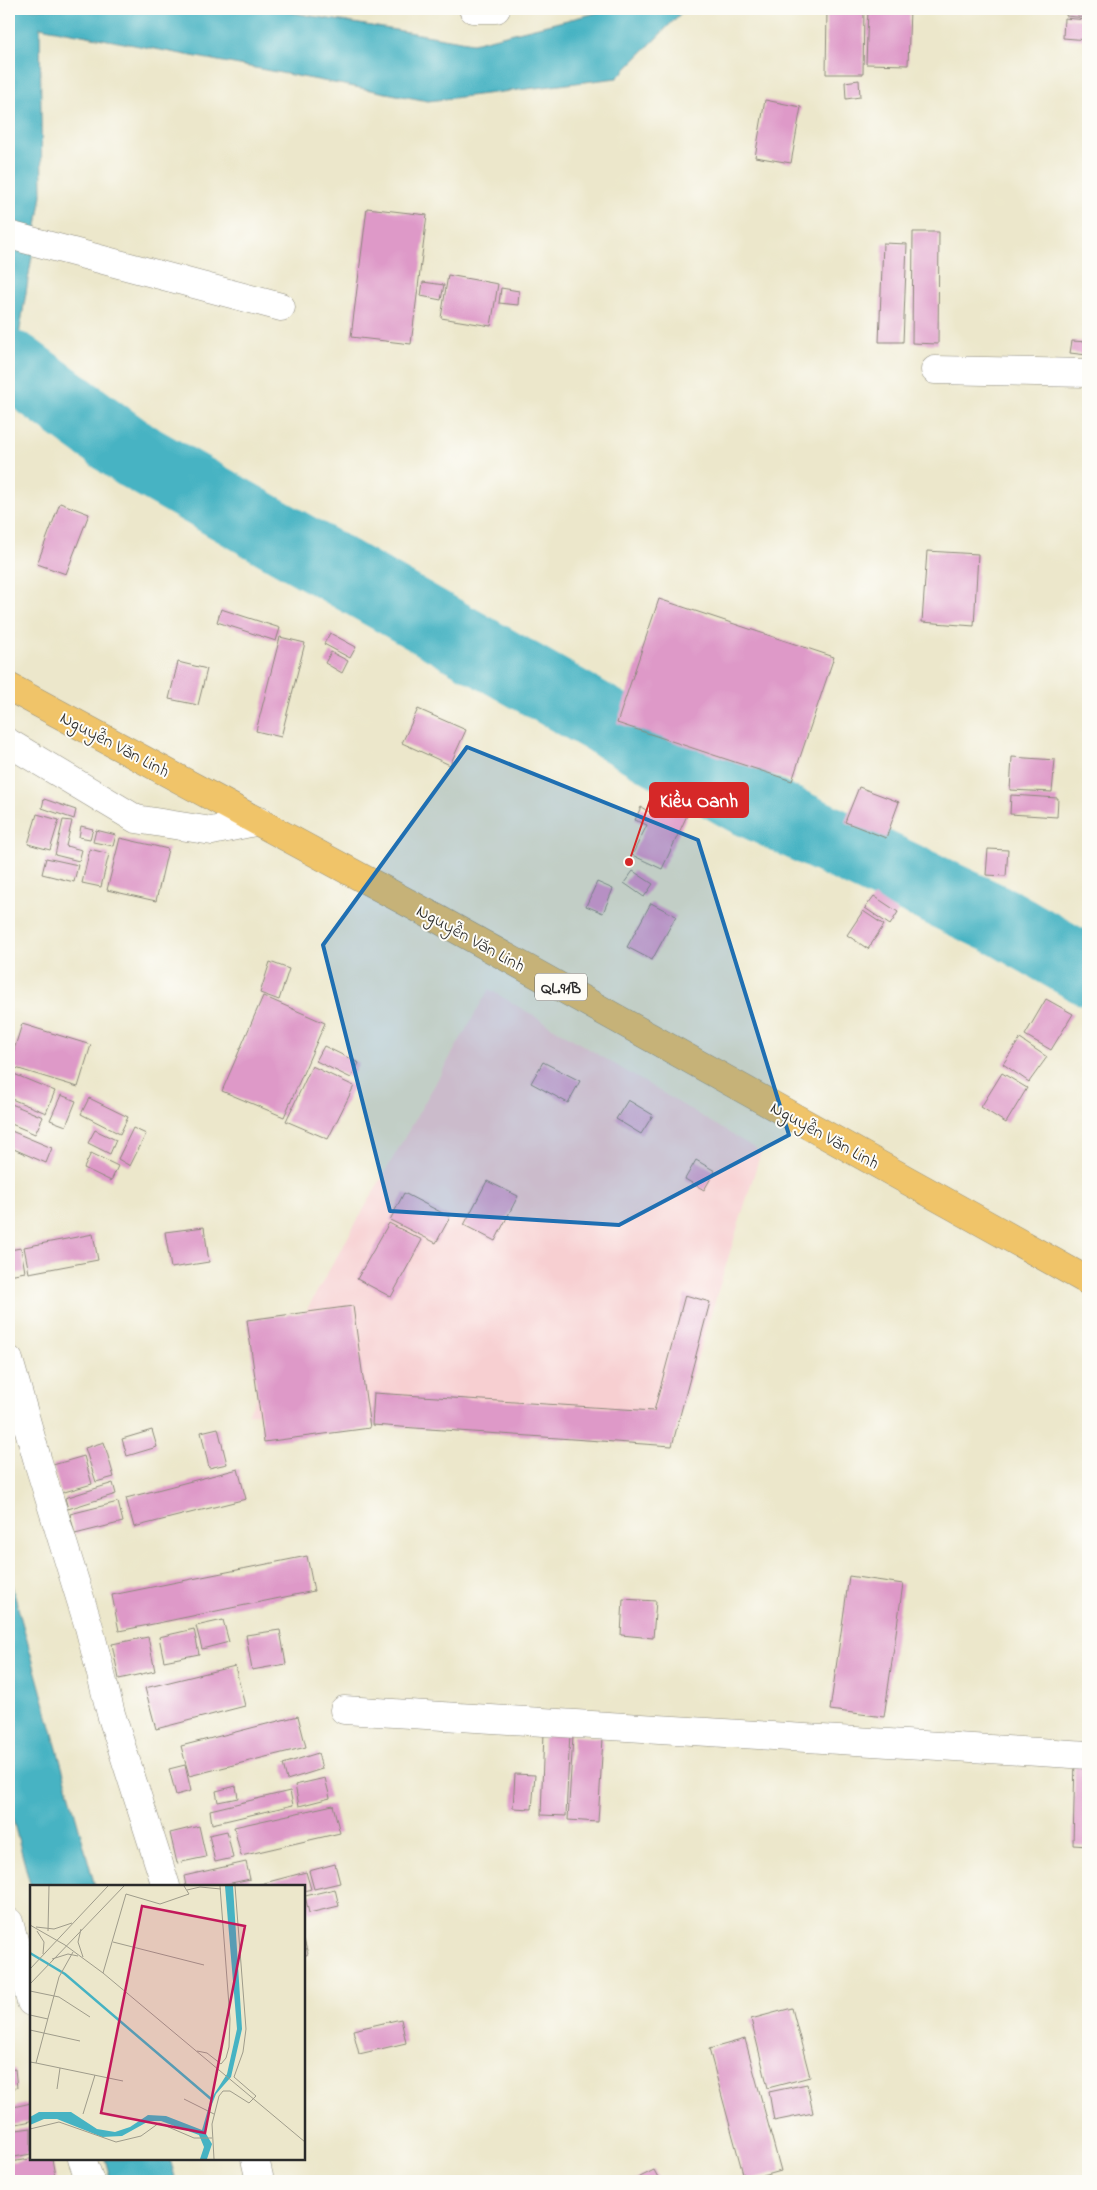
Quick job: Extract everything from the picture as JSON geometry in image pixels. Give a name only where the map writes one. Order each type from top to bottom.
[{"type":"highway","name":"Nguyễn Văn Linh","points":[[19,693],[260,821],[1088,1282]]},
{"type":"street","points":[[472,9],[496,9]]},
{"type":"street","points":[[9,235],[281,307]]},
{"type":"street","points":[[935,370],[1088,373]]},
{"type":"street","points":[[9,743],[136,820],[212,831],[260,821]]},
{"type":"street","points":[[9,1360],[89,1627],[112,1714],[166,1885]]},
{"type":"street","points":[[344,1710],[1088,1755]]},
{"type":"street","points":[[9,1922],[30,1998]]},
{"type":"street","points":[[82,2160],[90,2181]]},
{"type":"street","points":[[255,2160],[260,2181]]},
{"type":"highlighted area","points":[[467,747],[698,840],[789,1135],[619,1225],[390,1211],[323,945]]},
{"type":"shaded area","points":[[489,989],[761,1152],[671,1443],[248,1413]]},
{"type":"water","points":[[9,9],[270,9],[473,43],[600,12],[604,9],[685,9],[617,78],[428,101],[40,27],[42,195],[14,366],[9,384]]},
{"type":"water","points":[[9,1575],[95,1885],[30,1885],[9,1805]]},
{"type":"water","points":[[105,2160],[170,2160],[176,2181],[111,2181]]},
{"type":"building","points":[[827,9],[864,9],[863,74],[826,74]]},
{"type":"building","points":[[868,9],[910,9],[908,65],[866,64]]},
{"type":"building","points":[[1067,9],[1088,9],[1088,18],[1066,16]]},
{"type":"building","points":[[1064,18],[1088,20],[1088,40],[1063,38]]},
{"type":"building","points":[[859,80],[860,97],[846,99],[845,82]]},
{"type":"building","points":[[765,100],[801,107],[791,163],[755,157]]},
{"type":"building","points":[[367,208],[427,215],[411,344],[351,337]]},
{"type":"building","points":[[913,232],[939,232],[938,344],[912,343]]},
{"type":"building","points":[[883,243],[907,244],[903,342],[879,342]]},
{"type":"building","points":[[448,275],[498,284],[491,326],[441,318]]},
{"type":"building","points":[[423,282],[444,285],[441,300],[421,296]]},
{"type":"building","points":[[501,288],[519,291],[518,305],[499,303]]},
{"type":"building","points":[[1072,341],[1088,342],[1087,355],[1070,353]]},
{"type":"building","points":[[60,503],[89,514],[66,574],[37,564]]},
{"type":"building","points":[[927,551],[978,554],[974,626],[922,622]]},
{"type":"building","points":[[659,599],[834,657],[792,781],[617,723]]},
{"type":"building","points":[[221,609],[280,628],[276,641],[217,622]]},
{"type":"building","points":[[330,633],[356,647],[350,658],[324,644]]},
{"type":"building","points":[[280,637],[305,643],[281,737],[256,731]]},
{"type":"building","points":[[331,652],[348,661],[342,673],[325,663]]},
{"type":"building","points":[[178,662],[207,669],[198,705],[169,699]]},
{"type":"building","points":[[418,709],[466,730],[450,765],[402,743]]},
{"type":"building","points":[[1012,757],[1055,760],[1052,792],[1010,790]]},
{"type":"building","points":[[859,787],[899,802],[886,838],[845,822]]},
{"type":"building","points":[[660,795],[690,809],[662,869],[632,855],[647,825],[635,820],[641,807],[651,813]]},
{"type":"building","points":[[1011,795],[1058,798],[1057,817],[1010,814]]},
{"type":"building","points":[[44,799],[76,810],[74,819],[42,808]]},
{"type":"building","points":[[37,814],[59,820],[50,850],[28,844]]},
{"type":"building","points":[[63,820],[72,821],[66,846],[82,850],[79,861],[55,855]]},
{"type":"building","points":[[81,826],[93,829],[90,839],[79,837]]},
{"type":"building","points":[[96,830],[116,835],[113,846],[93,842]]},
{"type":"building","points":[[120,838],[168,849],[156,901],[107,890]]},
{"type":"building","points":[[90,849],[109,854],[101,887],[82,883]]},
{"type":"building","points":[[988,849],[1008,850],[1006,876],[986,875]]},
{"type":"building","points":[[46,858],[78,865],[74,882],[42,874]]},
{"type":"building","points":[[633,871],[653,884],[644,897],[624,883]]},
{"type":"building","points":[[597,882],[613,889],[603,913],[586,906]]},
{"type":"building","points":[[874,896],[898,912],[890,925],[865,908]]},
{"type":"building","points":[[651,903],[676,916],[652,960],[627,947]]},
{"type":"building","points":[[863,911],[884,925],[868,949],[847,935]]},
{"type":"building","points":[[270,962],[289,969],[279,1000],[260,993]]},
{"type":"building","points":[[263,996],[325,1023],[284,1117],[222,1091]]},
{"type":"building","points":[[1046,999],[1073,1014],[1051,1050],[1025,1035]]},
{"type":"building","points":[[22,1024],[91,1045],[78,1087],[9,1066]]},
{"type":"building","points":[[1020,1039],[1047,1057],[1029,1082],[1003,1064]]},
{"type":"building","points":[[324,1046],[359,1063],[351,1078],[316,1061]]},
{"type":"building","points":[[543,1062],[580,1081],[568,1103],[531,1083]]},
{"type":"building","points":[[312,1066],[354,1086],[328,1139],[286,1121]]},
{"type":"building","points":[[1002,1073],[1027,1088],[1006,1123],[981,1107]]},
{"type":"building","points":[[14,1074],[55,1091],[46,1113],[9,1098],[9,1086]]},
{"type":"building","points":[[61,1095],[76,1101],[66,1126],[50,1120]]},
{"type":"building","points":[[89,1098],[128,1117],[120,1134],[81,1114]]},
{"type":"building","points":[[628,1100],[653,1115],[641,1134],[616,1119]]},
{"type":"building","points":[[9,1103],[43,1117],[35,1134],[9,1123]]},
{"type":"building","points":[[133,1128],[146,1134],[130,1166],[118,1159]]},
{"type":"building","points":[[9,1130],[52,1148],[46,1163],[9,1147]]},
{"type":"building","points":[[95,1130],[116,1140],[110,1154],[88,1143]]},
{"type":"building","points":[[91,1153],[118,1166],[111,1181],[84,1168]]},
{"type":"building","points":[[696,1160],[715,1171],[704,1190],[685,1179]]},
{"type":"building","points":[[487,1181],[518,1196],[495,1241],[464,1225]]},
{"type":"building","points":[[404,1193],[450,1217],[436,1243],[390,1220]]},
{"type":"building","points":[[389,1223],[422,1240],[391,1297],[357,1279]]},
{"type":"building","points":[[204,1227],[209,1262],[171,1268],[165,1232]]},
{"type":"building","points":[[93,1234],[98,1260],[29,1273],[24,1247]]},
{"type":"building","points":[[21,1248],[25,1272],[9,1275],[9,1250]]},
{"type":"building","points":[[685,1295],[710,1302],[672,1446],[372,1425],[374,1393],[654,1411]]},
{"type":"building","points":[[353,1306],[370,1428],[264,1442],[247,1320]]},
{"type":"building","points":[[218,1428],[227,1464],[209,1468],[201,1432]]},
{"type":"building","points":[[152,1430],[157,1447],[127,1456],[122,1439]]},
{"type":"building","points":[[104,1442],[114,1477],[96,1482],[85,1448]]},
{"type":"building","points":[[84,1456],[92,1484],[61,1493],[53,1465]]},
{"type":"building","points":[[238,1469],[246,1499],[134,1527],[126,1498]]},
{"type":"building","points":[[113,1483],[116,1494],[68,1509],[65,1498]]},
{"type":"building","points":[[118,1502],[123,1522],[75,1534],[70,1514]]},
{"type":"building","points":[[307,1556],[314,1591],[119,1631],[112,1595]]},
{"type":"building","points":[[849,1576],[903,1584],[884,1717],[830,1710]]},
{"type":"building","points":[[623,1599],[656,1601],[653,1638],[621,1635]]},
{"type":"building","points":[[223,1620],[229,1642],[202,1649],[196,1626]]},
{"type":"building","points":[[194,1629],[199,1654],[164,1661],[159,1637]]},
{"type":"building","points":[[280,1630],[286,1664],[252,1670],[246,1635]]},
{"type":"building","points":[[148,1637],[155,1671],[119,1679],[112,1644]]},
{"type":"building","points":[[235,1666],[245,1706],[156,1729],[145,1688]]},
{"type":"building","points":[[298,1716],[306,1747],[189,1776],[181,1746]]},
{"type":"building","points":[[544,1732],[570,1733],[566,1816],[541,1815]]},
{"type":"building","points":[[573,1736],[603,1738],[598,1822],[568,1820]]},
{"type":"building","points":[[318,1753],[322,1769],[287,1780],[283,1764]]},
{"type":"building","points":[[1075,1758],[1088,1758],[1088,1846],[1073,1845]]},
{"type":"building","points":[[185,1765],[191,1791],[176,1795],[169,1769]]},
{"type":"building","points":[[515,1774],[535,1775],[532,1809],[513,1808]]},
{"type":"building","points":[[325,1778],[330,1798],[299,1806],[295,1785]]},
{"type":"building","points":[[236,1786],[238,1798],[218,1802],[216,1791]]},
{"type":"building","points":[[290,1791],[293,1805],[212,1824],[210,1810]]},
{"type":"building","points":[[333,1805],[340,1833],[241,1856],[234,1827]]},
{"type":"building","points":[[199,1826],[206,1857],[177,1863],[170,1833]]},
{"type":"building","points":[[227,1831],[233,1858],[215,1862],[209,1835]]},
{"type":"building","points":[[246,1862],[250,1879],[222,1885],[186,1885],[184,1876]]},
{"type":"building","points":[[335,1864],[340,1883],[314,1889],[309,1871]]},
{"type":"building","points":[[306,1872],[311,1889],[305,1891],[305,1885],[257,1885]]},
{"type":"building","points":[[335,1889],[339,1906],[309,1913],[305,1896]]},
{"type":"building","points":[[305,1944],[308,1954],[305,1956]]},
{"type":"building","points":[[792,2008],[810,2077],[768,2088],[751,2019]]},
{"type":"building","points":[[401,2019],[406,2043],[359,2054],[353,2030]]},
{"type":"building","points":[[745,2039],[781,2171],[745,2181],[709,2049]]},
{"type":"building","points":[[15,2069],[17,2088],[9,2089],[9,2070]]},
{"type":"building","points":[[807,2084],[813,2113],[774,2121],[769,2092]]},
{"type":"building","points":[[30,2103],[30,2121],[12,2125],[9,2108]]},
{"type":"building","points":[[30,2128],[30,2154],[9,2158],[9,2131]]},
{"type":"building","points":[[30,2159],[52,2160],[56,2181],[9,2181],[9,2162]]},
{"type":"building","points":[[654,2170],[660,2181],[632,2181]]},
{"type":"waterway","points":[[14,366],[135,455],[742,799],[1006,924],[1088,971]]},
{"type":"place","name":"Kiều Oanh","points":[[629,862]]}]
